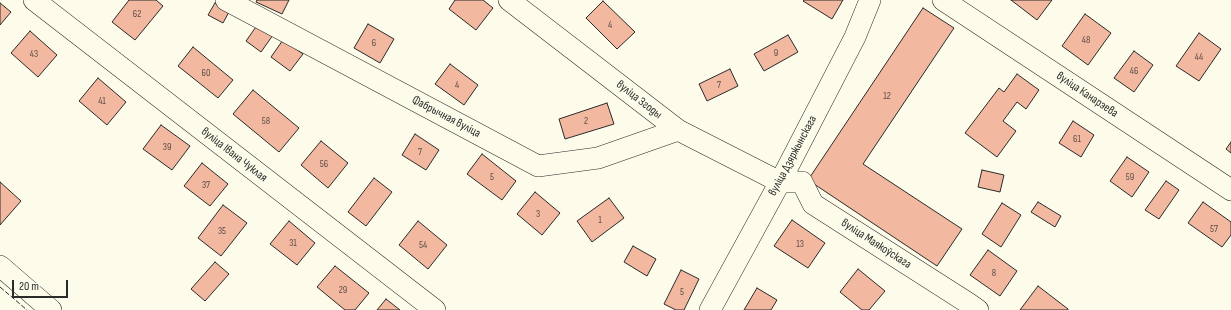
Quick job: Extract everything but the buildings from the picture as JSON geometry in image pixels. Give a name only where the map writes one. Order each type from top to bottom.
[{"type":"street","name":"вуліца Івана Чуклая","points":[[34,0],[435,310]]},
{"type":"street","name":"Фабрычная вуліца","points":[[226,0],[538,166],[598,158],[678,130]]},
{"type":"street","name":"вуліца Згоды","points":[[509,0],[678,130],[780,182]]},
{"type":"street","name":"вуліца Дзяржынскага","points":[[710,310],[780,182],[855,37],[870,0]]},
{"type":"street","name":"вуліца Канарэева","points":[[943,0],[1231,190]]},
{"type":"street","name":"вуліца Маякоўскага","points":[[780,182],[802,182],[813,204],[968,302],[978,310]]},
{"type":"street","points":[[0,266],[51,310]]},
{"type":"fence","points":[[0,287],[27,310]]}]
